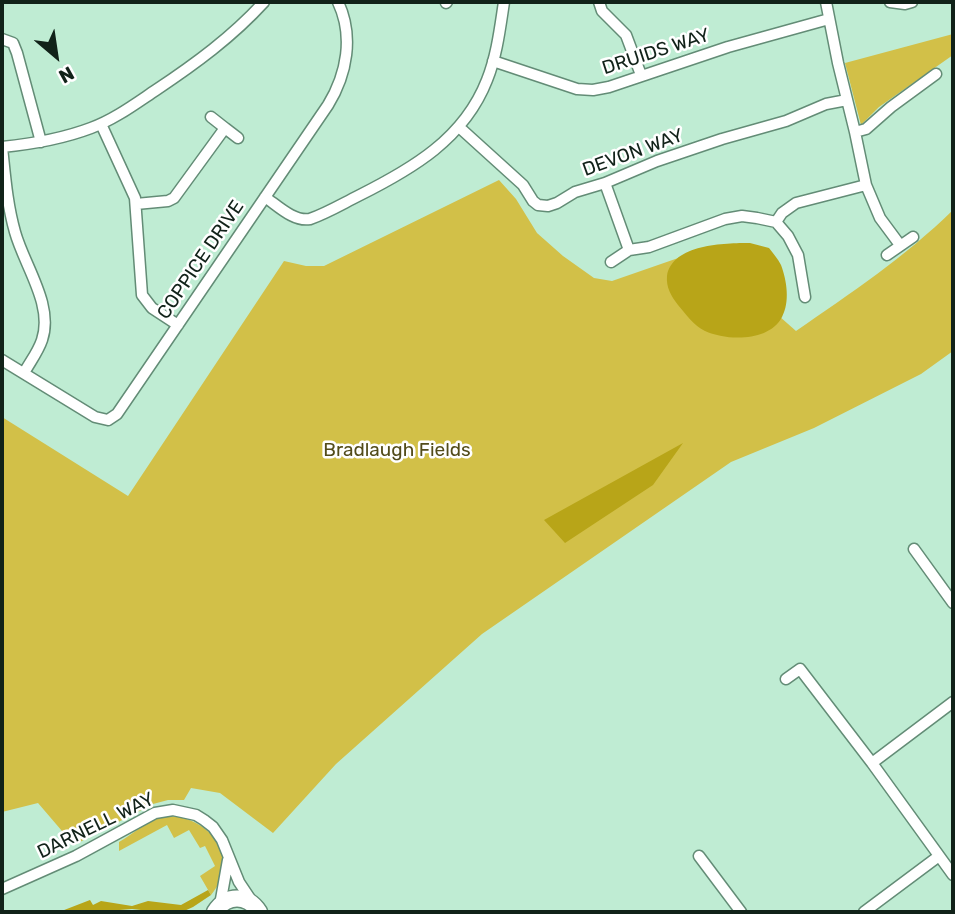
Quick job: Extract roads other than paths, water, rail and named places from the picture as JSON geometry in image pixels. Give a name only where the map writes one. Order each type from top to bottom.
[{"type":"main road","points":[[214,910],[230,899],[239,898],[256,908]]},
{"type":"street","points":[[24,373],[41,343],[44,315],[12,222],[2,147],[41,142],[72,134],[101,124],[128,110],[232,34],[264,2]]},
{"type":"street","name":"COPPICE DRIVE","points":[[2,360],[95,417],[108,420],[121,409],[338,89],[344,70],[347,39],[344,16],[338,2]]},
{"type":"street","points":[[265,197],[300,220],[310,219],[379,185],[434,151],[459,127],[482,92],[494,61],[504,2]]},
{"type":"street","points":[[599,2],[603,11],[626,35],[640,75]]},
{"type":"street","points":[[826,2],[866,185],[880,218],[900,245]]},
{"type":"street","points":[[890,2],[912,2]]},
{"type":"street","name":"DRUIDS WAY","points":[[494,61],[585,90],[608,87],[750,40],[829,19]]},
{"type":"street","points":[[2,39],[13,44],[17,53],[41,142]]},
{"type":"street","points":[[855,132],[866,129],[936,74]]},
{"type":"street","points":[[912,78],[919,87]]},
{"type":"street","name":"DEVON WAY","points":[[459,127],[523,186],[533,201],[538,205],[548,206],[575,192],[605,183],[657,161],[786,121],[826,104],[847,100]]},
{"type":"street","points":[[211,117],[238,138]]},
{"type":"street","points":[[101,124],[136,204],[142,295],[152,308],[178,325]]},
{"type":"street","points":[[136,204],[174,198],[225,128]]},
{"type":"street","points":[[605,183],[629,250]]},
{"type":"street","points":[[776,222],[782,213],[796,204],[866,185]]},
{"type":"street","points":[[611,262],[629,250],[649,247],[713,223],[742,216],[776,222],[788,236],[798,255],[805,297]]},
{"type":"street","points":[[887,255],[913,236]]},
{"type":"street","points":[[914,549],[953,603]]},
{"type":"street","points":[[786,679],[800,669],[953,875]]},
{"type":"street","points":[[872,763],[953,702]]},
{"type":"street","name":"DARNELL WAY","points":[[2,889],[65,862],[163,810],[186,812],[204,820],[219,835],[239,882],[256,908]]},
{"type":"street","points":[[214,910],[228,856]]},
{"type":"street","points":[[699,856],[741,912]]},
{"type":"street","points":[[863,912],[939,856]]},
{"type":"park label","name":"Bradlaugh Fields","points":[[397,451]]}]
